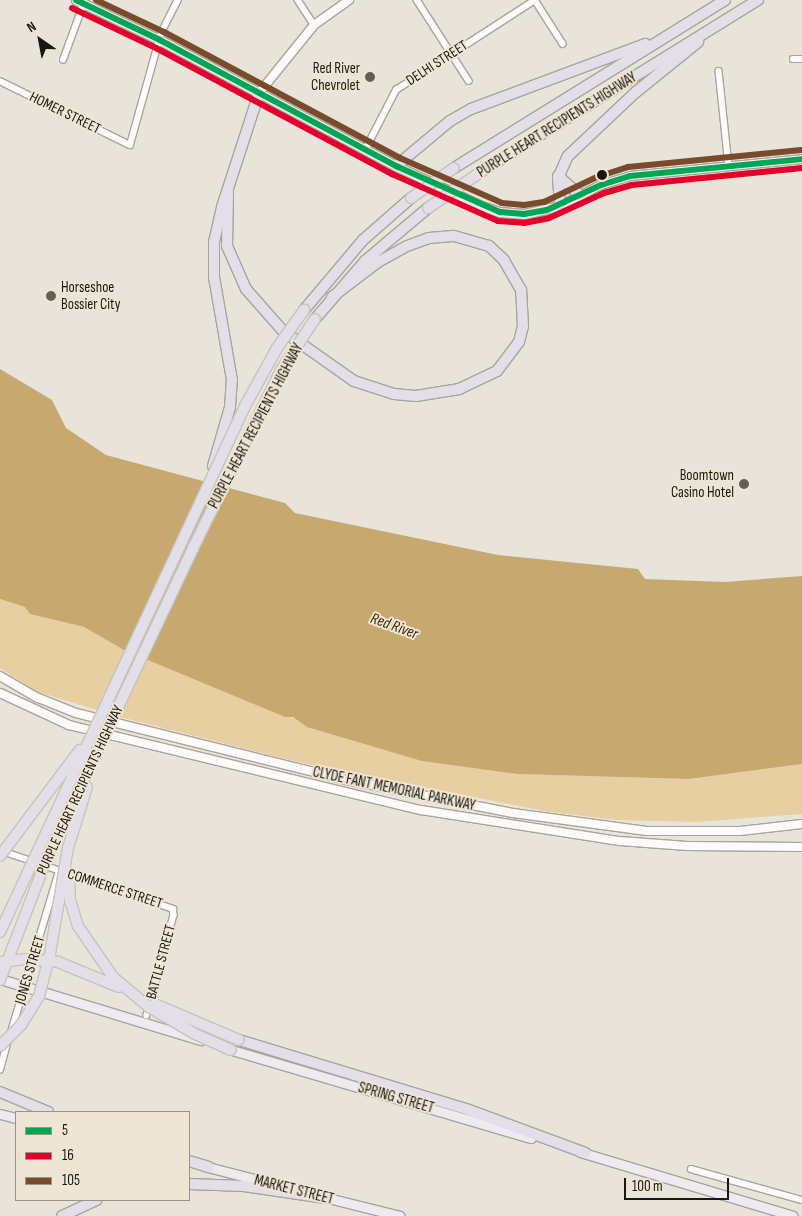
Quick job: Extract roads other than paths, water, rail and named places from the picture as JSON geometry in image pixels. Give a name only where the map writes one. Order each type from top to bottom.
[{"type":"highway","name":"PURPLE HEART RECIPIENTS HIGHWAY","points":[[0,932],[206,489],[261,377],[304,310],[363,240],[411,198],[454,168],[725,0]]},
{"type":"highway","name":"PURPLE HEART RECIPIENTS HIGHWAY","points":[[0,980],[35,887],[100,745],[264,404],[281,370],[332,297],[365,261],[428,208],[482,172],[758,0]]},
{"type":"highway","points":[[560,206],[558,176],[575,148],[718,24]]},
{"type":"highway","points":[[396,166],[450,121],[471,109],[662,38]]},
{"type":"highway","points":[[206,489],[230,407],[232,380],[214,277],[214,242],[259,94]]},
{"type":"highway","points":[[558,176],[582,196]]},
{"type":"highway","points":[[228,191],[227,246],[246,289],[283,332],[354,381],[394,394],[416,396],[459,390],[497,371],[519,342],[523,326],[521,290],[504,260],[489,246],[453,236],[429,238],[400,250],[332,297]]},
{"type":"highway","points":[[0,856],[90,737]]},
{"type":"highway","points":[[0,1046],[21,1025],[39,996],[75,828],[100,745]]},
{"type":"highway","points":[[75,828],[69,889],[78,926],[94,953],[113,978],[149,1008],[195,1034],[231,1050]]},
{"type":"highway","points":[[0,963],[38,959],[69,965],[214,1032],[469,1110],[585,1153]]},
{"type":"highway","points":[[0,1092],[46,1111]]},
{"type":"highway","points":[[190,1162],[208,1168]]},
{"type":"highway","points":[[190,1184],[244,1186],[325,1198]]},
{"type":"highway","points":[[62,1216],[94,1201]]},
{"type":"main road","points":[[259,94],[314,25],[349,0]]},
{"type":"main road","points":[[80,2],[160,40],[396,166],[500,212],[534,214],[560,206],[624,177],[802,159]]},
{"type":"main road","name":"CLYDE FANT MEMORIAL PARKWAY","points":[[0,676],[36,697],[76,713],[346,780],[513,813],[647,831],[740,831],[802,824]]},
{"type":"main road","name":"CLYDE FANT MEMORIAL PARKWAY","points":[[0,693],[69,725],[421,810],[636,843],[687,846],[802,846]]},
{"type":"main road","name":"SPRING STREET","points":[[0,980],[793,1216]]},
{"type":"main road","points":[[0,1114],[15,1118]]},
{"type":"main road","name":"MARKET STREET","points":[[208,1168],[400,1216]]},
{"type":"street","points":[[160,40],[164,25],[178,0]]},
{"type":"street","points":[[298,0],[314,25]]},
{"type":"street","points":[[417,0],[469,81]]},
{"type":"street","points":[[535,0],[563,44]]},
{"type":"street","name":"DELHI STREET","points":[[365,150],[393,93],[535,0]]},
{"type":"street","points":[[63,60],[80,2]]},
{"type":"street","name":"HOMER STREET","points":[[0,81],[130,145],[160,40]]},
{"type":"street","points":[[793,60],[802,59]]},
{"type":"street","points":[[719,71],[729,166]]},
{"type":"street","name":"COMMERCE STREET","points":[[0,851],[173,908]]},
{"type":"street","name":"JONES STREET","points":[[0,1070],[59,871]]},
{"type":"street","name":"BATTLE STREET","points":[[147,1015],[174,915],[173,908]]},
{"type":"street","points":[[691,1169],[802,1200]]},
{"type":"water","name":"Red River","points":[[0,369],[52,400],[66,428],[106,455],[285,503],[295,513],[498,555],[638,569],[645,579],[725,582],[802,576],[802,764],[689,779],[517,774],[422,761],[307,727],[293,717],[285,717],[124,650],[84,627],[30,614],[25,607],[0,599]]},
{"type":"place","name":"Red River Chevrolet","points":[[370,77]]},
{"type":"place","name":"Horseshoe Bossier City","points":[[51,296]]},
{"type":"place","name":"Boomtown Casino Hotel","points":[[744,484]]}]
